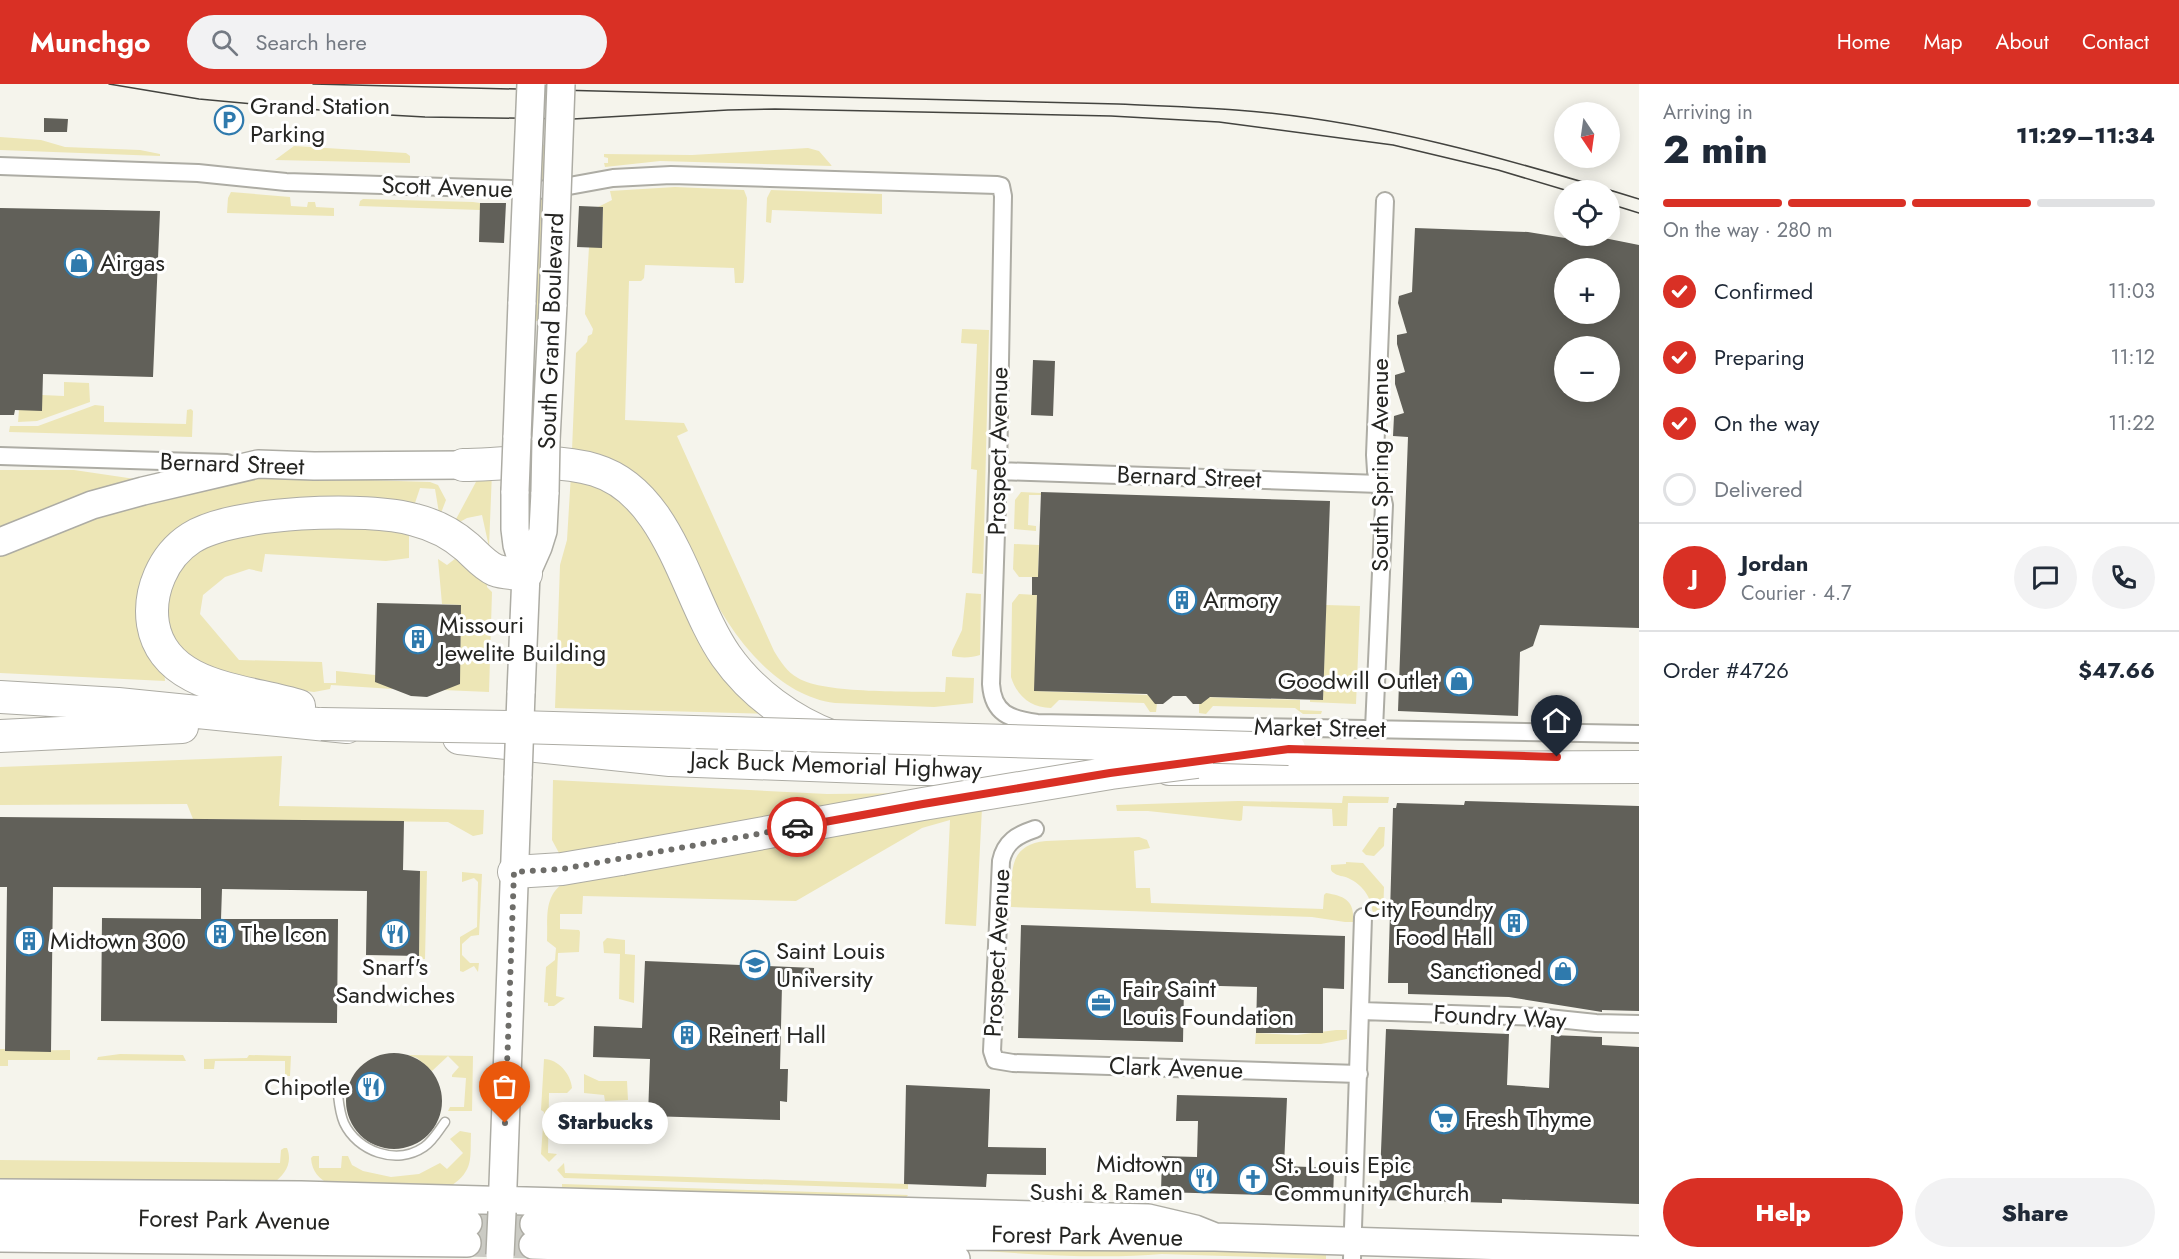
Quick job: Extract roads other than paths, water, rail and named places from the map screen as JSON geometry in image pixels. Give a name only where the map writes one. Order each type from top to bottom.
[{"type":"highway","points":[[463,465],[528,463],[579,466],[598,471],[619,483],[652,513],[664,530],[716,640],[737,670],[753,687],[788,715],[815,731],[918,769]]},
{"type":"highway","points":[[362,728],[280,700],[234,692],[211,684],[187,672],[172,660],[162,647],[154,627],[151,609],[154,590],[162,570],[173,553],[190,538],[210,528],[241,521],[294,514],[362,513],[412,519],[444,530],[493,569],[526,574]]},
{"type":"highway","name":"Jack Buck Memorial Highway","points":[[0,697],[118,704],[670,760],[918,769],[1639,766]]},
{"type":"highway","name":"Jack Buck Memorial Highway","points":[[0,736],[257,725],[419,725],[1639,759]]},
{"type":"highway","points":[[0,749],[70,732]]},
{"type":"highway","points":[[514,872],[562,869],[934,802],[1110,773],[1289,749]]},
{"type":"main road","name":"South Grand Boulevard","points":[[500,1257],[526,574],[517,545],[515,491],[531,84]]},
{"type":"main road","name":"South Grand Boulevard","points":[[526,574],[543,531],[561,84]]},
{"type":"main road","name":"Bernard Street","points":[[258,464],[463,465]]},
{"type":"main road","points":[[0,542],[48,521],[92,506],[143,491],[258,464]]},
{"type":"main road","points":[[0,1193],[301,1195],[502,1206],[1148,1218],[1179,1224],[1215,1237]]},
{"type":"main road","name":"Forest Park Avenue","points":[[0,1216],[467,1233],[0,1238]]},
{"type":"main road","name":"Forest Park Avenue","points":[[956,1259],[534,1234],[1215,1237],[1353,1250],[1639,1250]]},
{"type":"street","name":"Scott Avenue","points":[[0,166],[198,172],[286,182],[538,190],[613,178],[671,175],[1001,186]]},
{"type":"street","name":"Prospect Avenue","points":[[1001,186],[1003,195],[998,471],[991,684],[995,704],[1003,713]]},
{"type":"street","name":"South Spring Avenue","points":[[1374,729],[1383,505],[1375,455],[1385,201]]},
{"type":"street","name":"Bernard Street","points":[[0,456],[258,464]]},
{"type":"street","name":"Bernard Street","points":[[998,471],[1380,484]]},
{"type":"street","name":"Market Street","points":[[1003,713],[1018,720],[1037,723],[1639,734]]},
{"type":"street","name":"Prospect Avenue","points":[[995,1060],[992,1051],[1001,861],[1003,850],[1010,841],[1022,833],[1035,829]]},
{"type":"street","points":[[1353,1250],[1363,917]]},
{"type":"street","name":"Foundry Way","points":[[1361,1011],[1516,1016],[1639,1024]]},
{"type":"street","name":"Clark Avenue","points":[[995,1060],[1014,1063],[1359,1074]]},
{"type":"lane","points":[[338,1095],[343,1120],[350,1133],[358,1143],[386,1155],[398,1156],[423,1148],[445,1122]]},
{"type":"tunnel","points":[[468,1223],[534,1224]]},
{"type":"tunnel","points":[[467,1243],[533,1245]]},
{"type":"tram line","points":[[109,84],[199,99],[425,117],[573,119],[775,109],[1111,116],[1219,122],[1393,145],[1498,170],[1554,187]]},
{"type":"tram line","points":[[313,84],[1118,104],[1236,110],[1338,122],[1440,143],[1639,199]]},
{"type":"tram line","points":[[1620,207],[1639,213]]},
{"type":"place","name":"Grand Station Parking","points":[[229,120]]},
{"type":"place","name":"Airgas","points":[[79,263]]},
{"type":"place","name":"Armory","points":[[1182,600]]},
{"type":"place","name":"Missouri Jewelite Building","points":[[418,639]]},
{"type":"place","name":"Goodwill Outlet","points":[[1459,681]]},
{"type":"place","name":"City Foundry Food Hall","points":[[1514,923]]},
{"type":"place","name":"The Icon","points":[[220,934]]},
{"type":"place","name":"Snarf's Sandwiches","points":[[395,934]]},
{"type":"place","name":"Midtown 300","points":[[29,941]]},
{"type":"place","name":"Saint Louis University","points":[[755,965]]},
{"type":"place","name":"Sanctioned","points":[[1563,971]]},
{"type":"place","name":"Fair Saint Louis Foundation","points":[[1101,1003]]},
{"type":"place","name":"Reinert Hall","points":[[687,1035]]},
{"type":"place","name":"Chipotle","points":[[371,1087]]},
{"type":"place","name":"Fresh Thyme","points":[[1444,1119]]},
{"type":"place","name":"Starbucks","points":[[505,1123]]},
{"type":"place","name":"Midtown Sushi & Ramen","points":[[1204,1178]]},
{"type":"place","name":"St. Louis Epic Community Church","points":[[1253,1179]]}]
